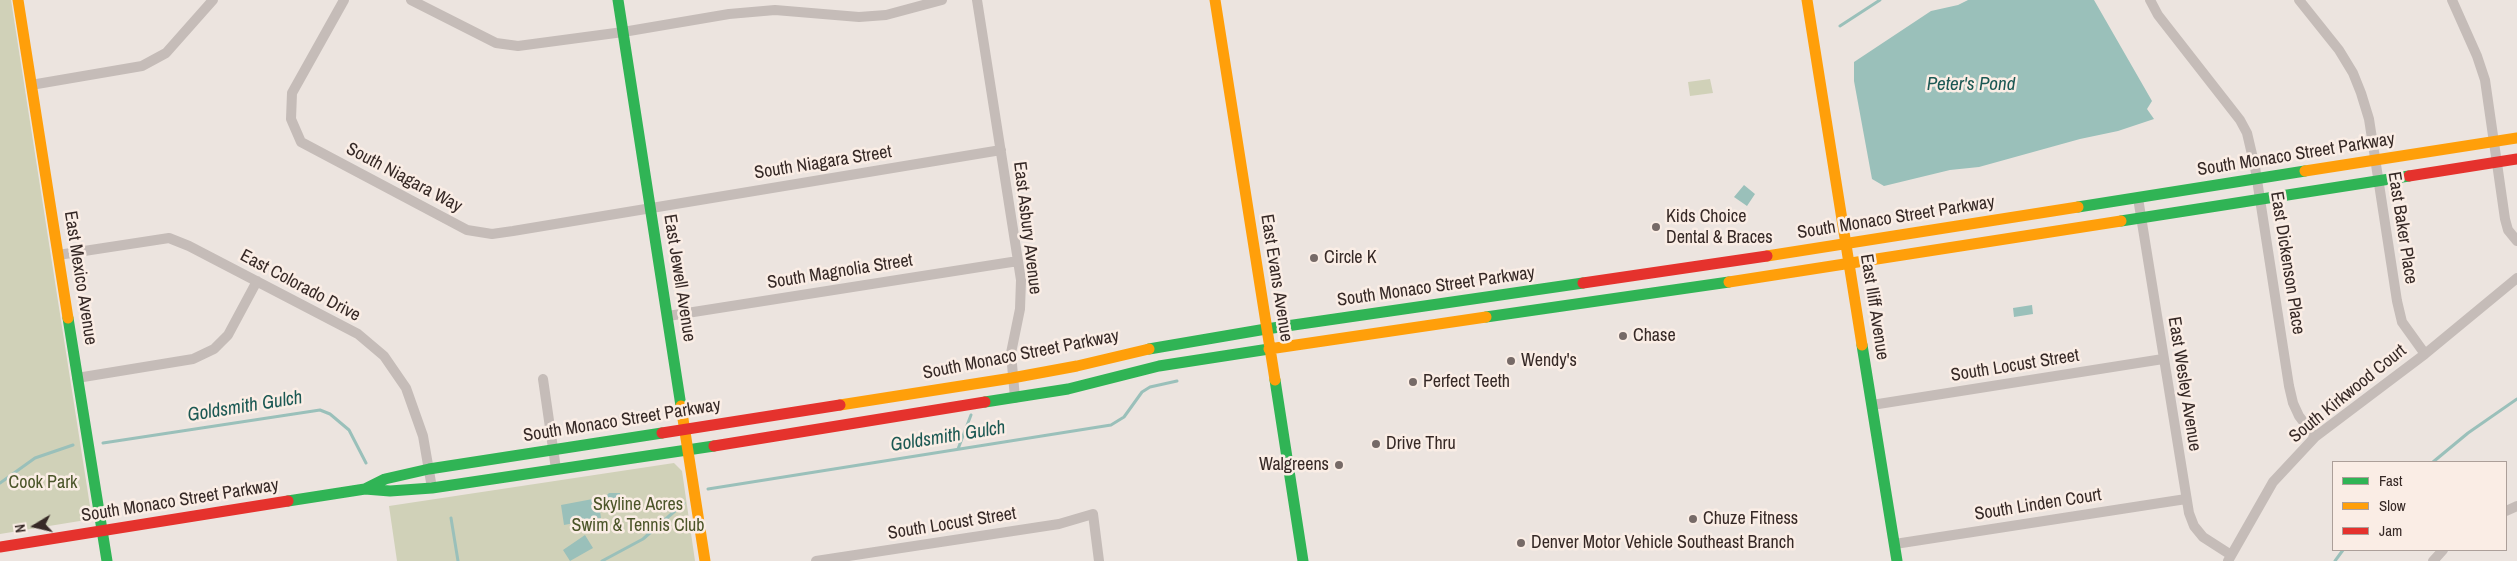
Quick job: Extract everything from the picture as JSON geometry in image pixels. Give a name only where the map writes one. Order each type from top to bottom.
[{"type":"main road","name":"East Mexico Avenue","points":[[18,0],[107,561]]},
{"type":"main road","name":"East Jewell Avenue","points":[[618,0],[706,561]]},
{"type":"main road","name":"East Evans Avenue","points":[[1215,0],[1303,561]]},
{"type":"main road","name":"East Iliff Avenue","points":[[1806,0],[1897,561]]},
{"type":"main road","name":"South Monaco Street Parkway","points":[[365,489],[385,479],[429,469],[1012,378],[1077,366],[1165,344],[1846,244],[2517,138]]},
{"type":"main road","name":"South Monaco Street Parkway","points":[[0,547],[365,489],[390,491],[432,488],[689,449],[1016,398],[1083,386],[1160,366],[1849,264],[2517,159]]},
{"type":"street","points":[[31,85],[142,66],[166,53],[213,0]]},
{"type":"street","name":"South Niagara Way","points":[[344,0],[292,93],[291,119],[301,142],[467,230],[492,234],[650,208]]},
{"type":"street","points":[[411,0],[496,43],[511,45],[545,44],[738,13],[775,10],[824,16],[886,15],[942,0]]},
{"type":"street","name":"East Asbury Avenue","points":[[976,0],[1018,261],[1021,297],[1011,344],[1012,378],[1016,398]]},
{"type":"street","name":"East Dickenson Place","points":[[2150,0],[2161,19],[2243,125],[2251,144],[2293,403],[2315,437]]},
{"type":"street","name":"East Baker Place","points":[[2300,0],[2338,50],[2352,73],[2369,119],[2402,322],[2425,354]]},
{"type":"street","points":[[2452,0],[2478,56],[2485,80],[2495,162],[2505,219],[2508,230],[2517,241]]},
{"type":"street","name":"South Niagara Street","points":[[650,208],[1001,150]]},
{"type":"street","name":"East Wesley Avenue","points":[[2138,198],[2186,498],[2194,526],[2230,558]]},
{"type":"street","name":"East Colorado Drive","points":[[58,255],[169,238],[189,246],[358,334],[384,356],[398,374],[412,400],[423,436],[432,488]]},
{"type":"street","name":"South Magnolia Street","points":[[668,316],[1018,261]]},
{"type":"street","name":"South Kirkwood Court","points":[[2230,558],[2273,482],[2315,437],[2425,354],[2517,278]]},
{"type":"street","points":[[78,378],[193,359],[214,350],[228,335],[257,282]]},
{"type":"street","name":"South Locust Street","points":[[1872,405],[2163,359]]},
{"type":"street","points":[[543,379],[556,469]]},
{"type":"street","name":"South Linden Court","points":[[1894,544],[2186,498]]},
{"type":"street","name":"South Locust Street","points":[[816,561],[1059,524],[1093,514],[1099,561]]},
{"type":"street","points":[[2433,561],[2442,551]]},
{"type":"green space","name":"Cook Park","points":[[0,0],[11,0],[92,519],[0,534]]},
{"type":"green space","points":[[1710,79],[1713,93],[1690,96],[1688,82]]},
{"type":"green space","name":"Skyline Acres Swim & Tennis Club","points":[[674,463],[682,471],[695,561],[397,561],[389,506]]},
{"type":"water","name":"Peter's Pond","points":[[1968,0],[2094,0],[2152,101],[2147,109],[2154,119],[2118,131],[2080,139],[1979,167],[1950,170],[1884,186],[1872,179],[1854,81],[1854,62],[1931,11],[1958,5]]},
{"type":"water","points":[[1744,185],[1755,194],[1747,206],[1734,197]]},
{"type":"water","points":[[2032,305],[2033,314],[2014,317],[2013,308]]},
{"type":"water","points":[[609,493],[620,493],[621,504],[610,509],[608,508],[606,496]]},
{"type":"water","points":[[598,498],[601,518],[564,525],[561,505]]},
{"type":"water","points":[[585,535],[593,548],[570,561],[563,550]]},
{"type":"waterway","name":"Goldsmith Gulch","points":[[1840,26],[1880,0]]},
{"type":"waterway","name":"Goldsmith Gulch","points":[[708,489],[1111,425],[1124,417],[1142,392],[1150,387],[1177,381]]},
{"type":"waterway","points":[[2434,461],[2468,433],[2517,399]]},
{"type":"waterway","name":"Goldsmith Gulch","points":[[103,443],[320,410],[330,414],[349,430],[366,463]]},
{"type":"waterway","points":[[958,449],[971,415]]},
{"type":"waterway","name":"Goldsmith Gulch","points":[[0,483],[35,458],[73,445]]},
{"type":"waterway","name":"Goldsmith Gulch","points":[[602,561],[643,539],[684,503]]},
{"type":"waterway","name":"Goldsmith Gulch","points":[[451,518],[458,561]]},
{"type":"waterway","points":[[2335,561],[2342,551]]},
{"type":"traffic: fast","points":[[618,0],[681,406]]},
{"type":"traffic: fast","points":[[2078,207],[2305,171]]},
{"type":"traffic: fast","points":[[2121,221],[2409,176]]},
{"type":"traffic: fast","points":[[1486,317],[1729,282]]},
{"type":"traffic: fast","points":[[1266,329],[1583,283]]},
{"type":"traffic: fast","points":[[68,318],[107,561]]},
{"type":"traffic: fast","points":[[1149,349],[1266,329]]},
{"type":"traffic: fast","points":[[1862,345],[1897,561]]},
{"type":"traffic: fast","points":[[985,402],[1068,389],[1159,366],[1269,349]]},
{"type":"traffic: fast","points":[[1275,380],[1303,561]]},
{"type":"traffic: fast","points":[[365,489],[385,479],[429,469],[662,433]]},
{"type":"traffic: fast","points":[[288,501],[365,489],[390,491],[432,488],[714,446]]},
{"type":"traffic: slow","points":[[18,0],[68,318]]},
{"type":"traffic: slow","points":[[1215,0],[1275,380]]},
{"type":"traffic: slow","points":[[1807,0],[1862,345]]},
{"type":"traffic: slow","points":[[2305,171],[2517,138]]},
{"type":"traffic: slow","points":[[1767,256],[2078,207]]},
{"type":"traffic: slow","points":[[1729,282],[2121,221]]},
{"type":"traffic: slow","points":[[1269,349],[1486,317]]},
{"type":"traffic: slow","points":[[840,405],[1012,378],[1077,366],[1149,349]]},
{"type":"traffic: slow","points":[[681,406],[705,561]]},
{"type":"traffic: jam","points":[[2409,176],[2517,159]]},
{"type":"traffic: jam","points":[[1583,283],[1767,256]]},
{"type":"traffic: jam","points":[[714,446],[985,402]]},
{"type":"traffic: jam","points":[[662,433],[840,405]]},
{"type":"traffic: jam","points":[[0,547],[288,501]]},
{"type":"place","name":"Kids Choice Dental & Braces","points":[[1656,227]]},
{"type":"place","name":"Circle K","points":[[1314,258]]},
{"type":"place","name":"Chase","points":[[1623,336]]},
{"type":"place","name":"Wendy's","points":[[1511,361]]},
{"type":"place","name":"Perfect Teeth","points":[[1413,382]]},
{"type":"place","name":"Drive Thru","points":[[1376,444]]},
{"type":"place","name":"Walgreens","points":[[1339,465]]},
{"type":"place","name":"Chuze Fitness","points":[[1693,519]]},
{"type":"place","name":"Denver Motor Vehicle Southeast Branch","points":[[1521,543]]}]
